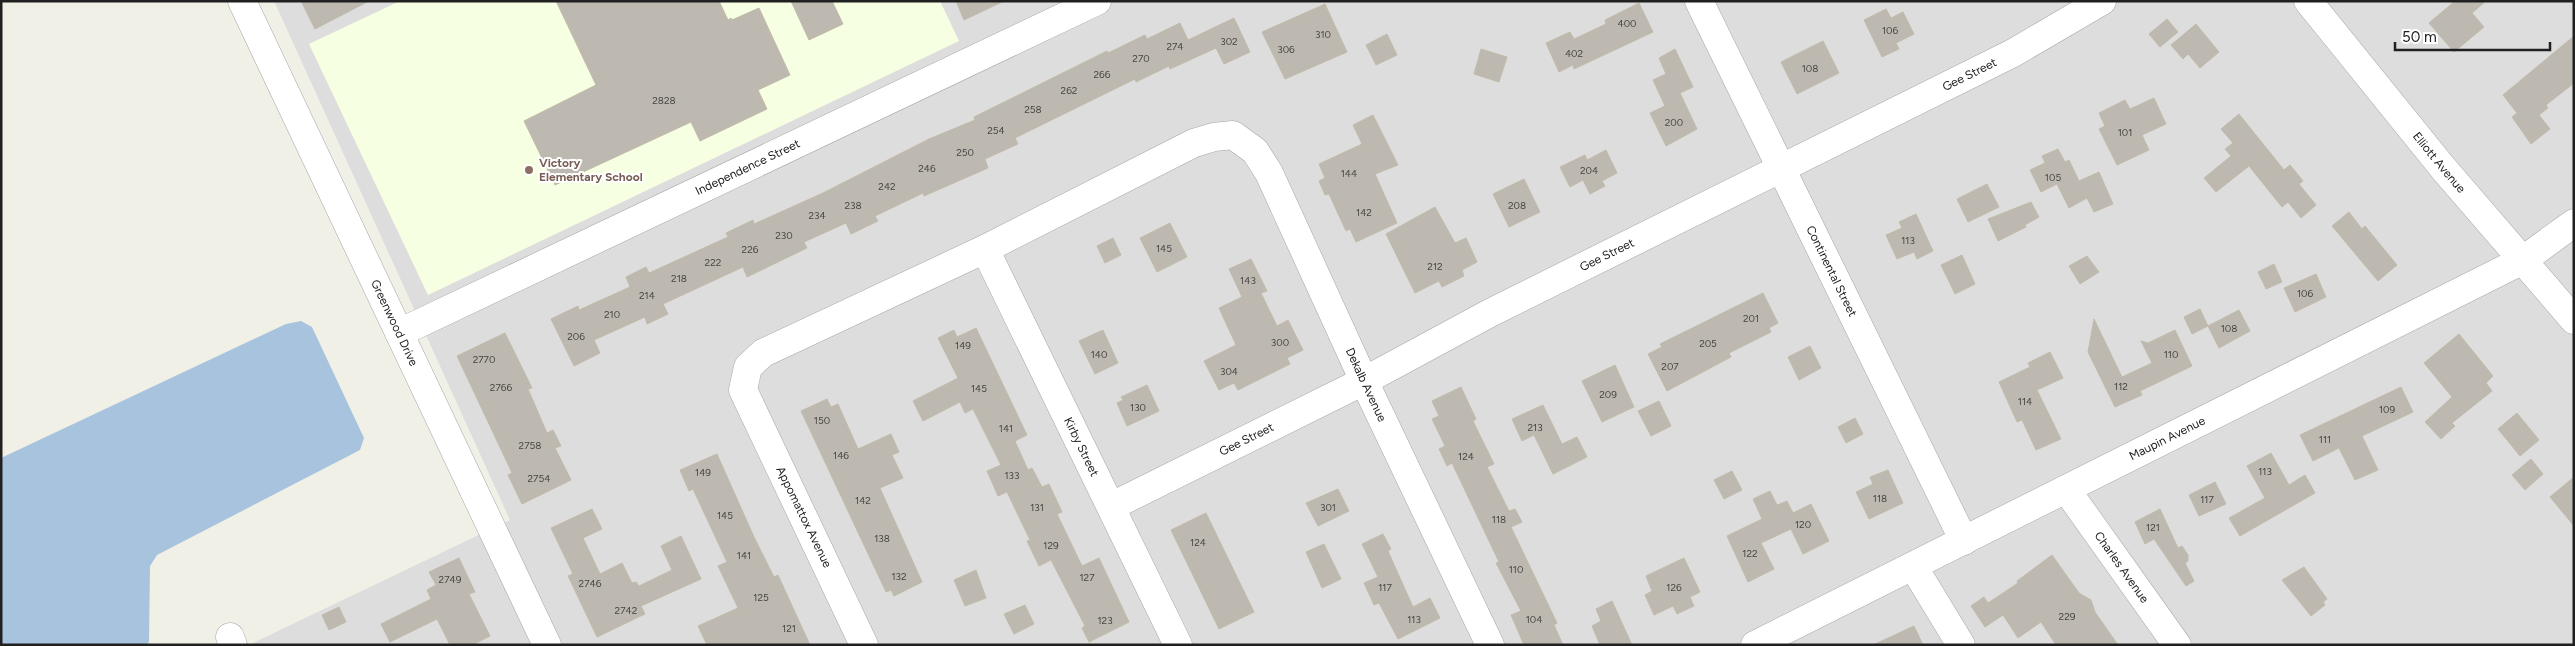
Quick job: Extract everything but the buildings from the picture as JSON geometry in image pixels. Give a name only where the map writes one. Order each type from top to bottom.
[{"type":"street","name":"Greenwood Drive","points":[[242,1],[547,645]]},
{"type":"street","name":"Independence Street","points":[[399,334],[1097,1]]},
{"type":"street","name":"Continental Street","points":[[1699,1],[1964,541]]},
{"type":"street","name":"Gee Street","points":[[1112,506],[1364,381],[1490,313],[2013,53],[2102,1]]},
{"type":"street","name":"Elliott Avenue","points":[[2308,1],[2443,168],[2574,320]]},
{"type":"street","name":"Dekalb Avenue","points":[[985,249],[1194,143],[1214,137],[1233,135],[1255,151],[1269,173],[1364,381],[1490,645]]},
{"type":"street","name":"Maupin Avenue","points":[[1755,645],[2522,260],[2574,223]]},
{"type":"street","name":"Appomattox Avenue","points":[[864,645],[743,390],[748,367],[763,353],[985,249]]},
{"type":"street","name":"Kirby Street","points":[[985,249],[1112,506],[1178,645]]},
{"type":"street","name":"Charles Avenue","points":[[2066,489],[2177,645]]},
{"type":"street","points":[[1913,566],[1961,645]]},
{"type":"shaded area","points":[[274,1],[2574,1],[2574,645],[249,645],[510,520]]},
{"type":"shaded area","name":"Victory Elementary School","points":[[400,1],[940,1],[959,41],[428,295],[309,44]]},
{"type":"water","points":[[301,321],[312,327],[364,438],[360,450],[157,555],[150,566],[149,642],[146,645],[1,645],[1,458],[286,324]]},
{"type":"place","name":"Victory Elementary School","points":[[529,170]]}]
